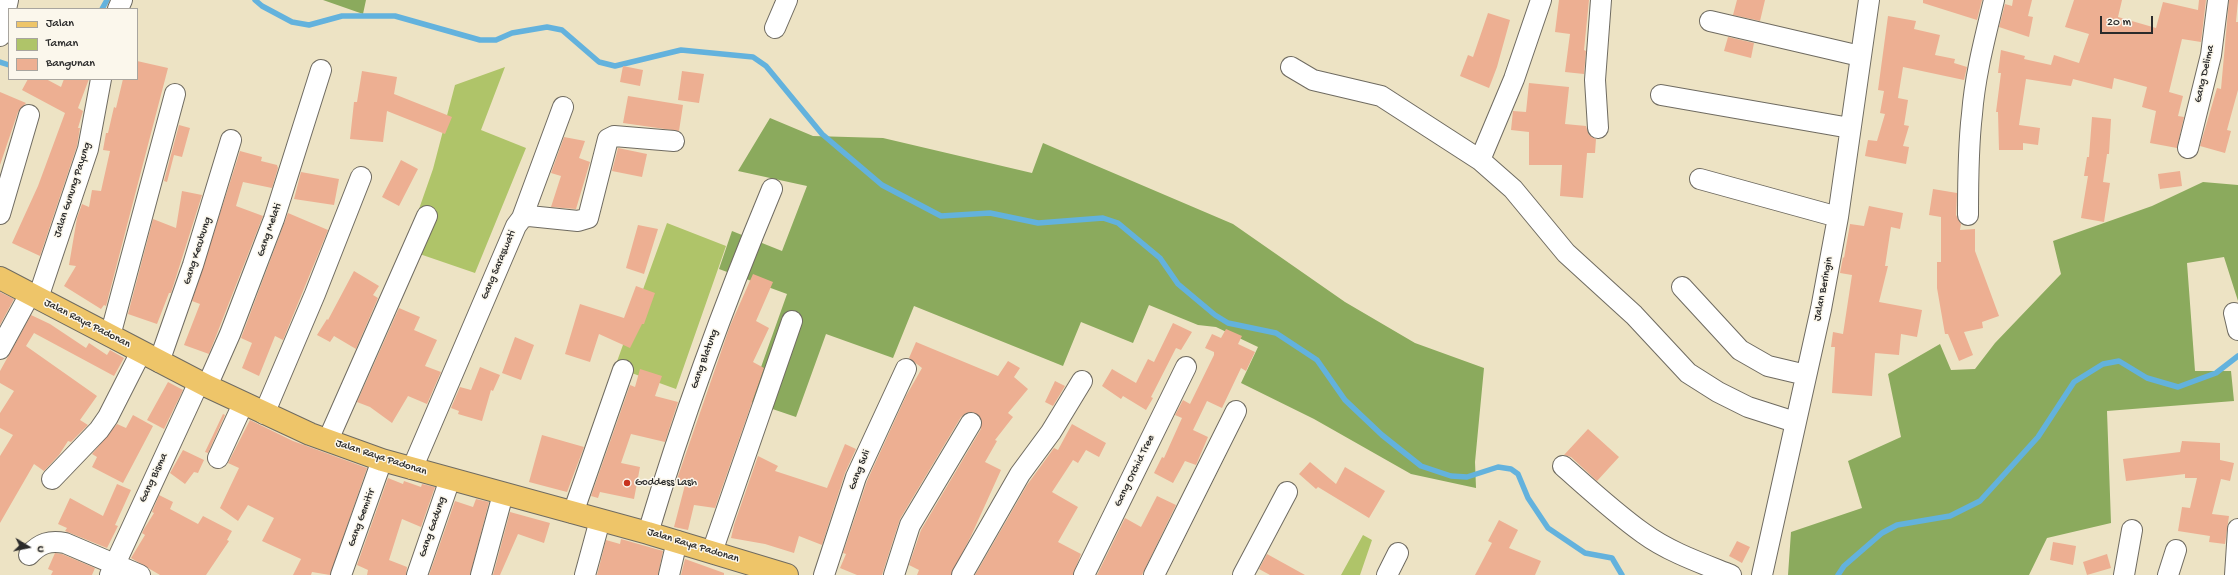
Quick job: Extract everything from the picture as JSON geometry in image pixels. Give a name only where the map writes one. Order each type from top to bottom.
[{"type":"main road","name":"Jalan Raya Padonan","points":[[0,278],[243,404],[328,440],[382,460],[412,469],[677,541],[712,552],[760,571],[787,575]]},
{"type":"street","points":[[0,36],[8,0]]},
{"type":"street","points":[[775,28],[787,0]]},
{"type":"street","points":[[1480,160],[1514,79],[1541,0]]},
{"type":"street","points":[[1598,128],[1596,80],[1601,0]]},
{"type":"street","name":"Jalan Beringin","points":[[1762,575],[1821,309],[1838,217],[1869,0]]},
{"type":"street","points":[[1968,215],[1968,166],[1972,113],[1980,59],[1994,0]]},
{"type":"street","name":"Gang Delima","points":[[2188,148],[2211,55],[2218,0]]},
{"type":"street","points":[[1710,21],[1860,56]]},
{"type":"street","points":[[1290,67],[1313,80],[1381,96],[1480,160],[1513,189],[1566,253],[1634,315],[1688,373],[1718,392],[1748,407],[1795,422]]},
{"type":"street","name":"Gang Melati","points":[[203,384],[233,327],[272,226],[321,70]]},
{"type":"street","name":"Jalan Gunung Payung","points":[[0,349],[34,296],[88,149],[101,80]]},
{"type":"street","points":[[110,336],[175,94]]},
{"type":"street","points":[[1661,95],[1850,128]]},
{"type":"street","points":[[522,218],[563,107]]},
{"type":"street","points":[[0,214],[29,115]]},
{"type":"street","name":"Gang Saraswati","points":[[412,469],[516,226],[522,218],[529,216],[578,221],[588,218],[608,139],[610,137],[614,136],[674,141]]},
{"type":"street","name":"Gang Kecubung","points":[[52,480],[99,430],[150,357],[198,251],[231,140]]},
{"type":"street","points":[[264,414],[315,294],[361,177]]},
{"type":"street","points":[[1700,179],[1838,217]]},
{"type":"street","name":"Gang Blatung","points":[[648,533],[672,452],[700,372],[733,284],[772,189]]},
{"type":"street","points":[[328,440],[427,216]]},
{"type":"street","points":[[1682,287],[1740,350],[1768,366],[1806,375]]},
{"type":"street","points":[[712,552],[792,321]]},
{"type":"street","name":"Gang Orchid Tree","points":[[1084,575],[1186,367]]},
{"type":"street","name":"Gang Suli","points":[[824,575],[856,478],[906,369]]},
{"type":"street","points":[[573,513],[623,370]]},
{"type":"street","points":[[962,575],[1020,474],[1051,432],[1082,381]]},
{"type":"street","name":"Gang Bisma","points":[[112,570],[203,384]]},
{"type":"street","points":[[218,458],[243,404]]},
{"type":"street","points":[[1154,575],[1236,412]]},
{"type":"street","points":[[894,575],[910,525],[970,423]]},
{"type":"street","name":"Gang Gemitir","points":[[341,575],[382,460]]},
{"type":"street","points":[[1563,466],[1607,506],[1644,534],[1678,553],[1731,575]]},
{"type":"street","name":"Gang Gadung","points":[[417,575],[450,479]]},
{"type":"street","points":[[1244,575],[1286,492]]},
{"type":"street","points":[[481,575],[503,494]]},
{"type":"street","points":[[585,575],[600,520]]},
{"type":"street","points":[[2235,575],[2238,529]]},
{"type":"street","points":[[2124,575],[2132,530]]},
{"type":"street","points":[[29,554],[37,546],[55,541],[65,543],[112,570],[140,575]]},
{"type":"street","points":[[669,575],[677,541]]},
{"type":"street","points":[[2168,575],[2176,550]]},
{"type":"street","points":[[1387,575],[1398,553]]},
{"type":"green space","points":[[323,0],[366,0],[363,14]]},
{"type":"green space","points":[[505,67],[481,130],[526,148],[475,273],[405,249],[433,169],[455,85]]},
{"type":"green space","points":[[770,118],[813,136],[883,138],[1032,173],[1043,143],[1233,224],[1345,302],[1415,343],[1484,368],[1475,462],[1476,488],[1411,474],[1314,419],[1241,383],[1258,347],[1216,327],[1198,325],[1149,305],[1133,343],[1081,322],[1063,366],[914,306],[893,358],[826,334],[796,417],[749,401],[787,294],[719,269],[732,231],[782,251],[807,186],[738,171]]},
{"type":"green space","points":[[2203,182],[2238,185],[2238,301],[2224,257],[2187,263],[2195,371],[2231,371],[2234,401],[2107,411],[2111,523],[2047,538],[2029,575],[1788,575],[1791,532],[1862,508],[1848,461],[1901,437],[1888,374],[1940,344],[1951,370],[1975,369],[1995,343],[2061,274],[2053,241],[2152,206]]},
{"type":"green space","points":[[667,223],[726,246],[676,389],[615,367]]},
{"type":"green space","points":[[1363,535],[1372,540],[1360,575],[1341,575]]},
{"type":"building","points":[[1559,0],[1589,0],[1584,50],[1586,51],[1584,74],[1565,72],[1570,34],[1555,32]]},
{"type":"building","points":[[1737,0],[1765,0],[1760,21],[1733,15]]},
{"type":"building","points":[[1923,0],[1982,0],[1977,20],[1923,3]]},
{"type":"building","points":[[2013,0],[2032,0],[2028,16],[2033,17],[2029,37],[1999,27],[2005,4],[2012,6]]},
{"type":"building","points":[[2074,0],[2122,0],[2118,17],[2156,28],[2163,2],[2198,10],[2199,0],[2206,0],[2201,42],[2182,39],[2169,92],[2183,96],[2178,116],[2184,117],[2177,148],[2150,143],[2156,111],[2142,107],[2147,87],[2114,78],[2112,89],[2073,79],[2071,86],[2026,79],[2019,125],[2040,128],[2038,145],[2023,143],[2023,150],[1999,150],[1998,112],[1996,112],[2001,73],[1998,73],[2001,50],[2025,56],[2024,59],[2051,65],[2054,55],[2079,63],[2089,34],[2065,27]]},
{"type":"building","points":[[2229,0],[2238,0],[2236,22],[2238,22],[2238,90],[2227,130],[2231,131],[2225,153],[2200,146],[2217,88],[2221,89]]},
{"type":"building","points":[[1488,13],[1510,20],[1497,67],[1489,88],[1460,76],[1468,55],[1473,57]]},
{"type":"building","points":[[1888,16],[1916,21],[1914,29],[1940,35],[1935,55],[1955,59],[1954,63],[1967,67],[1964,80],[1903,67],[1898,98],[1908,100],[1904,125],[1909,126],[1903,146],[1909,147],[1906,164],[1865,156],[1868,140],[1877,141],[1885,114],[1880,113],[1884,91],[1878,90]]},
{"type":"building","points":[[1728,37],[1754,43],[1751,58],[1724,51]]},
{"type":"building","points":[[138,61],[168,68],[106,306],[104,305],[101,309],[64,286],[76,266],[69,265],[77,218],[82,204],[89,207],[92,190],[101,191],[110,151],[103,150],[106,133],[108,133],[114,107],[116,108],[123,80],[138,80]]},
{"type":"building","points":[[623,66],[643,70],[640,86],[620,82]]},
{"type":"building","points":[[362,71],[397,77],[394,94],[452,117],[445,134],[387,111],[383,142],[350,139],[354,102],[357,102]]},
{"type":"building","points":[[682,71],[704,74],[699,103],[678,100]]},
{"type":"building","points":[[27,80],[48,80],[61,87],[64,80],[89,80],[78,108],[83,111],[78,128],[80,128],[77,146],[40,256],[12,243],[38,186],[65,113],[22,90]]},
{"type":"building","points":[[1529,83],[1569,87],[1565,124],[1586,126],[1589,135],[1596,139],[1595,153],[1587,153],[1583,198],[1560,196],[1562,165],[1529,165],[1529,132],[1511,130],[1513,111],[1526,112]]},
{"type":"building","points":[[0,92],[26,103],[18,112],[0,165]]},
{"type":"building","points":[[628,96],[683,105],[679,131],[623,123]]},
{"type":"building","points":[[2092,117],[2111,119],[2109,154],[2107,154],[2103,182],[2110,183],[2104,222],[2081,218],[2088,176],[2084,176],[2087,157],[2089,157]]},
{"type":"building","points":[[179,125],[190,128],[182,157],[174,155],[167,182],[164,181]]},
{"type":"building","points":[[564,137],[585,141],[579,158],[590,162],[576,209],[551,207],[561,176],[551,173]]},
{"type":"building","points":[[618,148],[647,154],[642,177],[612,171]]},
{"type":"building","points":[[240,151],[262,157],[261,161],[277,165],[278,168],[272,188],[243,182],[236,206],[263,216],[209,354],[184,345],[200,304],[192,301]]},
{"type":"building","points":[[401,160],[418,169],[399,206],[382,197]]},
{"type":"building","points":[[2180,171],[2182,186],[2160,189],[2158,174]]},
{"type":"building","points":[[301,172],[339,179],[334,205],[294,199]]},
{"type":"building","points":[[1933,189],[1957,193],[1956,215],[1961,224],[1960,230],[1975,229],[1975,251],[1999,316],[1982,322],[1983,328],[1964,332],[1973,355],[1959,361],[1948,334],[1945,334],[1937,288],[1937,262],[1941,262],[1941,217],[1929,215]]},
{"type":"building","points":[[182,191],[202,195],[171,293],[169,293],[157,324],[128,314],[153,219],[176,228]]},
{"type":"building","points":[[1869,206],[1903,213],[1900,229],[1891,227],[1885,266],[1888,266],[1879,302],[1922,310],[1917,337],[1901,334],[1899,355],[1875,353],[1872,396],[1832,393],[1835,347],[1831,347],[1833,332],[1843,334],[1852,275],[1840,273],[1843,257],[1844,258],[1850,224],[1864,226]]},
{"type":"building","points":[[288,213],[328,230],[283,340],[275,336],[259,376],[242,368],[252,343],[241,338]]},
{"type":"building","points":[[638,225],[658,229],[644,274],[626,268]]},
{"type":"building","points":[[354,271],[379,286],[373,295],[378,298],[356,349],[334,336],[330,342],[317,335],[327,319],[328,320]]},
{"type":"building","points":[[753,274],[773,282],[756,321],[769,328],[753,362],[764,368],[715,508],[694,505],[688,530],[674,527],[685,485],[676,482],[730,326]]},
{"type":"building","points":[[636,286],[655,293],[644,324],[642,324],[630,348],[599,334],[590,362],[565,354],[580,304],[624,318]]},
{"type":"building","points":[[0,292],[14,299],[0,325]]},
{"type":"building","points":[[399,308],[420,317],[414,330],[437,340],[425,366],[441,372],[427,404],[408,396],[392,423],[370,407],[357,402]]},
{"type":"building","points":[[31,315],[50,324],[86,348],[89,343],[107,355],[110,350],[124,358],[114,376],[34,333],[26,346],[97,396],[80,420],[88,425],[71,442],[68,441],[59,455],[44,471],[34,464],[0,523],[0,456],[13,435],[0,428],[0,413],[14,391],[0,383],[0,371]]},
{"type":"building","points":[[1173,323],[1192,332],[1181,350],[1176,348],[1146,410],[1123,396],[1121,399],[1102,386],[1112,369],[1136,383],[1148,359],[1154,362]]},
{"type":"building","points":[[1226,329],[1242,336],[1238,344],[1255,352],[1246,371],[1241,368],[1222,408],[1207,401],[1193,430],[1208,437],[1196,465],[1185,461],[1173,483],[1154,473],[1162,457],[1164,458],[1182,418],[1175,415],[1183,400],[1190,404],[1214,355],[1214,352],[1205,348],[1212,334],[1221,338]]},
{"type":"building","points":[[515,337],[534,345],[521,380],[502,373]]},
{"type":"building","points":[[916,342],[998,376],[1008,361],[1020,368],[1014,377],[1028,389],[1008,413],[1013,417],[995,440],[997,441],[985,462],[1001,470],[971,536],[951,575],[917,575],[919,570],[909,565],[921,530],[981,429],[981,418],[972,412],[966,413],[961,417],[900,519],[882,575],[857,575],[840,568],[846,554],[843,553],[867,481],[906,396],[922,368],[909,358]]},
{"type":"building","points":[[480,367],[500,375],[493,391],[491,390],[482,421],[458,414],[459,411],[451,408],[460,387],[471,390]]},
{"type":"building","points":[[640,369],[662,376],[655,396],[678,402],[665,442],[631,434],[621,463],[640,467],[634,499],[600,492],[598,498],[591,496],[630,385],[635,387]]},
{"type":"building","points":[[1055,381],[1065,386],[1053,406],[1045,402]]},
{"type":"building","points":[[168,382],[183,390],[164,429],[147,420]]},
{"type":"building","points":[[223,414],[225,415],[208,453],[205,452]]},
{"type":"building","points":[[133,415],[153,426],[123,483],[92,467],[97,457],[92,454],[117,424],[126,428]]},
{"type":"building","points":[[250,420],[293,441],[367,468],[330,575],[312,572],[311,575],[293,575],[301,559],[262,541],[274,518],[248,505],[238,521],[220,508],[239,468],[228,463]]},
{"type":"building","points":[[1072,424],[1106,443],[1099,457],[1086,450],[1078,463],[1073,460],[1052,492],[1078,507],[1058,542],[1081,554],[1073,575],[975,575],[1027,485],[1054,448],[1058,450]]},
{"type":"building","points":[[1588,429],[1619,457],[1597,481],[1571,457],[1564,455]]},
{"type":"building","points":[[542,435],[584,447],[567,492],[529,482]]},
{"type":"building","points":[[2182,441],[2220,443],[2220,460],[2234,463],[2230,481],[2221,479],[2212,514],[2229,516],[2225,544],[2209,542],[2210,536],[2178,531],[2182,507],[2190,508],[2197,478],[2185,478],[2185,474],[2126,481],[2123,459],[2180,452]]},
{"type":"building","points":[[845,444],[856,449],[845,473],[822,545],[799,536],[794,553],[765,544],[731,538],[734,525],[758,456],[778,466],[775,471],[827,488]]},
{"type":"building","points":[[183,450],[204,460],[198,473],[194,472],[185,484],[170,473]]},
{"type":"building","points":[[1310,462],[1336,484],[1345,467],[1385,491],[1369,518],[1318,487],[1316,489],[1299,474]]},
{"type":"building","points":[[388,478],[403,484],[404,481],[421,487],[422,484],[435,487],[421,527],[402,519],[389,560],[407,567],[406,575],[367,575],[368,570],[357,565]]},
{"type":"building","points":[[117,484],[131,490],[115,525],[118,526],[107,548],[65,531],[67,528],[58,524],[70,498],[103,516]]},
{"type":"building","points":[[159,495],[173,502],[170,509],[198,524],[203,516],[232,531],[227,540],[229,541],[206,575],[160,575],[131,558],[145,535],[142,533],[154,513],[152,512]]},
{"type":"building","points":[[1157,496],[1176,505],[1142,575],[1097,575],[1125,518],[1141,527]]},
{"type":"building","points":[[476,499],[489,502],[470,575],[429,575],[455,501],[473,507]]},
{"type":"building","points":[[510,512],[550,523],[544,543],[518,534],[500,575],[493,575]]},
{"type":"building","points":[[1499,520],[1518,530],[1509,548],[1541,561],[1535,575],[1475,575],[1492,543],[1488,541]]},
{"type":"building","points":[[621,539],[663,551],[658,575],[597,575],[606,540],[620,544]]},
{"type":"building","points":[[1737,541],[1750,547],[1742,563],[1729,556]]},
{"type":"building","points":[[2053,542],[2076,546],[2073,565],[2050,560]]},
{"type":"building","points":[[55,553],[62,554],[95,568],[92,575],[51,575],[53,571],[48,569]]},
{"type":"building","points":[[1267,554],[1305,575],[1270,575],[1259,569]]},
{"type":"building","points":[[2107,554],[2111,568],[2087,575],[2083,562]]},
{"type":"building","points":[[685,559],[724,573],[724,575],[681,575]]},
{"type":"waterway","points":[[103,8],[107,0]]},
{"type":"waterway","points":[[255,0],[262,6],[292,22],[309,25],[342,16],[395,16],[480,40],[496,40],[512,33],[547,27],[562,30],[599,62],[615,66],[681,50],[753,57],[766,66],[822,134],[882,185],[941,216],[990,213],[1038,223],[1103,218],[1118,223],[1160,258],[1178,284],[1215,315],[1228,323],[1276,333],[1317,360],[1345,400],[1382,435],[1421,466],[1451,476],[1467,477],[1498,467],[1511,469],[1518,474],[1528,498],[1548,528],[1585,553],[1612,558],[1622,575]]},
{"type":"waterway","points":[[0,62],[8,65]]},
{"type":"waterway","points":[[1838,575],[1844,566],[1882,533],[1897,525],[1950,516],[1980,501],[2038,437],[2074,382],[2103,364],[2119,361],[2147,378],[2178,387],[2216,373],[2238,356]]},
{"type":"place","name":"Goddess Lash","points":[[627,483]]}]
